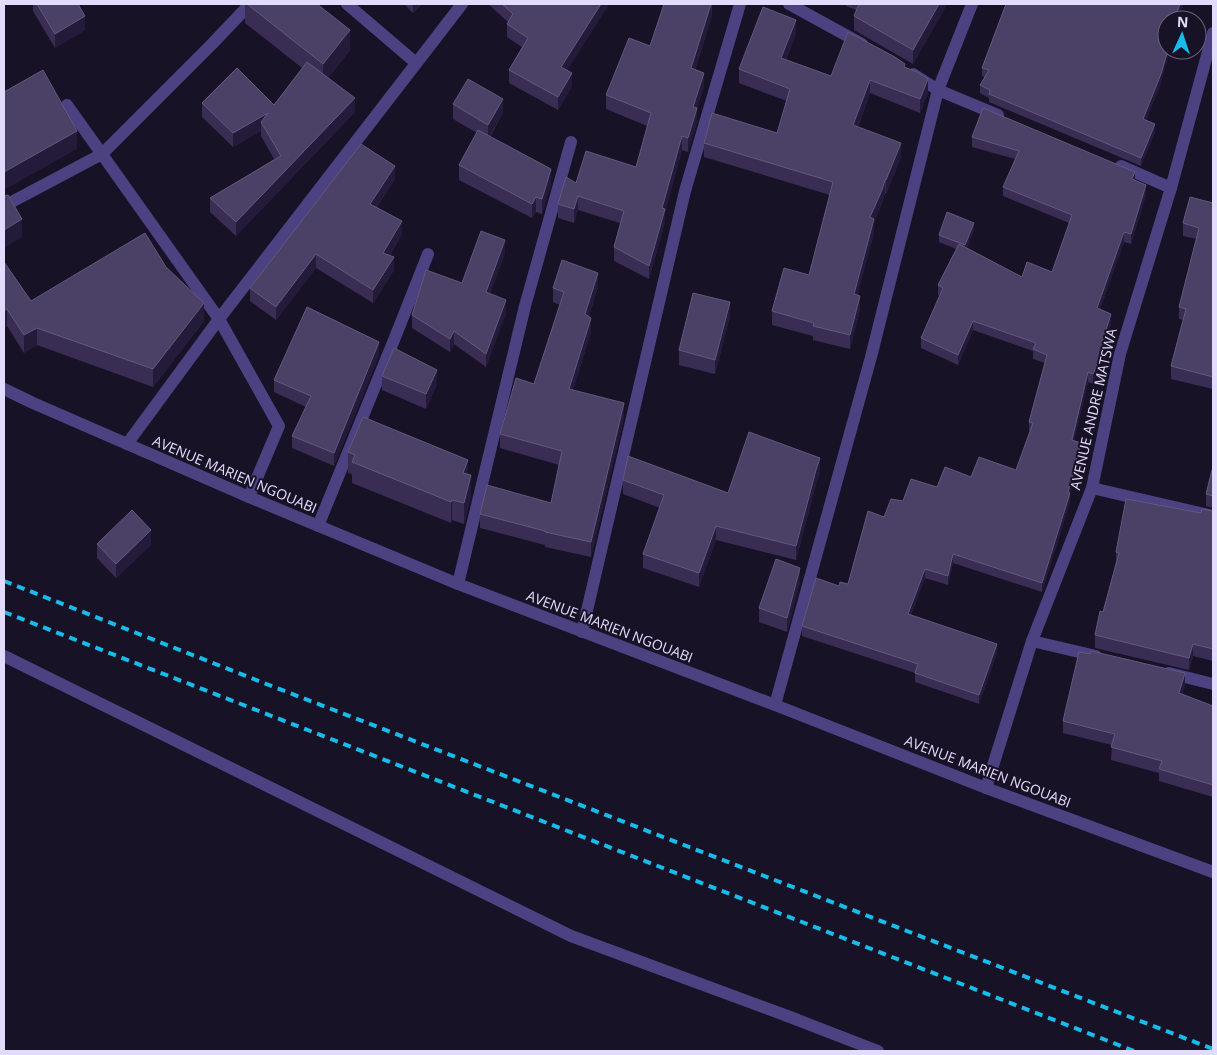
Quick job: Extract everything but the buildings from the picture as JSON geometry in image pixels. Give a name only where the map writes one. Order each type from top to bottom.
[{"type":"street","points":[[4,206],[102,154],[250,4]]},
{"type":"street","points":[[347,4],[416,62]]},
{"type":"street","points":[[127,444],[219,319],[462,4]]},
{"type":"street","points":[[582,632],[685,191],[740,4]]},
{"type":"street","points":[[789,4],[874,50]]},
{"type":"street","points":[[775,705],[871,357],[938,90],[972,4]]},
{"type":"street","name":"AVENUE ANDRE MATSWA","points":[[986,788],[1032,641],[1092,488],[1120,354],[1171,188],[1213,33]]},
{"type":"street","points":[[899,64],[938,90],[1010,120]]},
{"type":"street","points":[[67,104],[219,319],[279,426],[249,497]]},
{"type":"street","points":[[458,584],[525,306],[571,142]]},
{"type":"street","points":[[1109,162],[1171,188]]},
{"type":"street","points":[[318,526],[428,254]]},
{"type":"street","name":"AVENUE MARIEN NGOUABI","points":[[4,388],[33,403],[249,497],[458,584],[986,788],[1213,872]]},
{"type":"street","points":[[1092,488],[1213,516]]},
{"type":"street","points":[[1032,641],[1108,659]]},
{"type":"street","points":[[4,656],[571,936],[878,1051]]},
{"type":"street","points":[[1156,670],[1213,684]]},
{"type":"railway","points":[[4,581],[1213,1049]]},
{"type":"railway","points":[[4,612],[1134,1051]]}]
